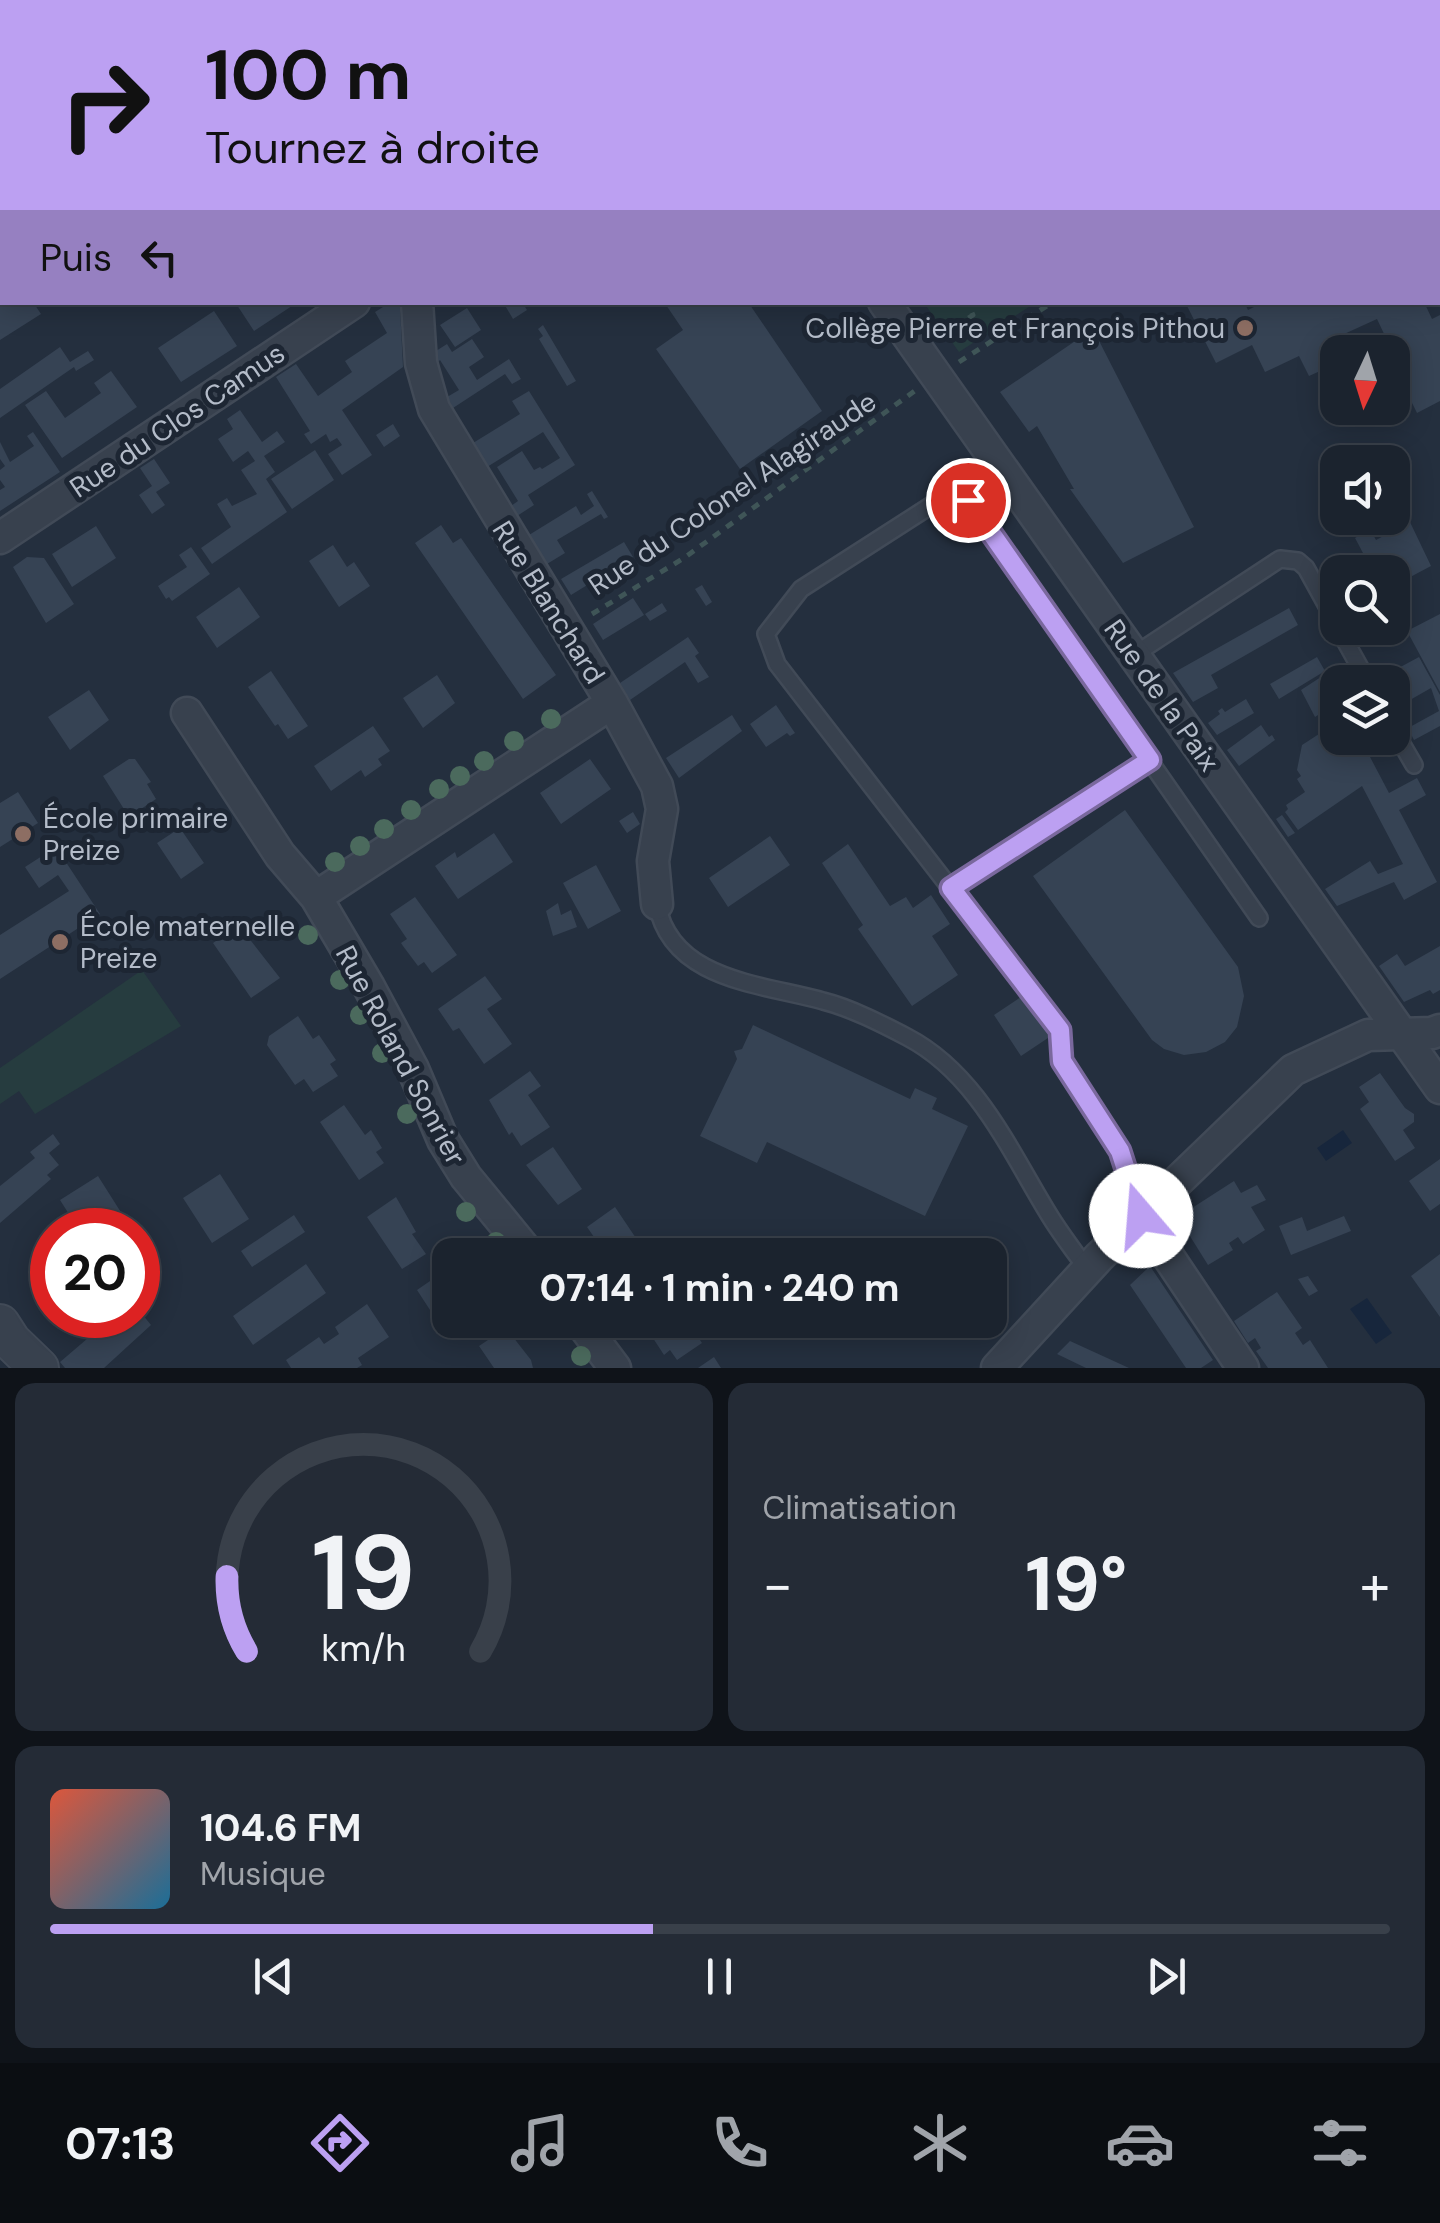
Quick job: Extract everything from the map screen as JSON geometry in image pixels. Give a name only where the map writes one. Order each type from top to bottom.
[{"type":"street","name":"Rue du Clos Camus","points":[[0,538],[350,305]]},
{"type":"street","name":"Rue Blanchard","points":[[417,305],[421,362],[434,409],[612,704],[657,786],[662,809],[653,861],[657,904]]},
{"type":"street","name":"Rue de la Paix","points":[[886,305],[1440,1088]]},
{"type":"street","points":[[316,897],[612,704]]},
{"type":"street","name":"Rue Roland Sonrier","points":[[187,713],[280,854],[316,897],[404,1053],[443,1140],[466,1177],[516,1238]]},
{"type":"street","points":[[997,1368],[1087,1270],[1293,1070],[1368,1035],[1440,1030]]},
{"type":"street","points":[[1141,1216],[1243,1368]]},
{"type":"street","points":[[0,1324],[38,1368]]},
{"type":"street","points":[[592,1338],[615,1368]]},
{"type":"lane","points":[[1141,1216],[1120,1151],[1062,1061],[1060,1030],[777,664],[766,634],[801,589],[941,499],[968,500],[1259,918]]},
{"type":"lane","points":[[1134,655],[1280,559],[1298,561],[1320,594]]},
{"type":"lane","points":[[1408,755],[1414,766]]},
{"type":"lane","points":[[951,888],[1150,760]]},
{"type":"lane","points":[[657,904],[660,919],[679,948],[712,971],[752,986],[826,1001],[909,1038],[953,1068],[995,1124],[1087,1270]]},
{"type":"path","points":[[940,337],[974,315],[969,305]]},
{"type":"path","points":[[958,362],[1049,305]]},
{"type":"path","name":"Rue du Colonel Alagiraude","points":[[567,629],[684,558],[918,389]]},
{"type":"green space","points":[[925,305],[1032,305],[959,352]]},
{"type":"green space","points":[[142,970],[181,1026],[35,1114],[19,1091],[0,1104],[0,1068]]},
{"type":"water","points":[[1343,1130],[1352,1143],[1326,1161],[1317,1148]]},
{"type":"water","points":[[1367,1298],[1392,1333],[1376,1344],[1350,1309]]},
{"type":"building","points":[[0,305],[35,305],[41,314],[0,340]]},
{"type":"building","points":[[237,305],[293,305],[254,331]]},
{"type":"building","points":[[386,305],[400,307],[403,367],[342,410],[372,455],[342,475],[328,454],[342,445],[337,438],[330,442],[326,434],[311,444],[304,434],[310,431],[276,377],[296,364],[318,396],[352,372],[345,361],[387,333],[375,312]]},
{"type":"building","points":[[505,305],[524,305],[527,310],[513,319]]},
{"type":"building","points":[[666,305],[750,305],[822,411],[740,469],[656,349],[683,330]]},
{"type":"building","points":[[1187,305],[1246,305],[1248,310],[1258,305],[1425,305],[1432,319],[1440,315],[1440,401],[1417,413],[1410,399],[1410,335],[1385,335],[1377,319],[1342,335],[1320,335],[1320,371],[1309,376],[1299,356],[1265,372],[1252,345],[1216,363]]},
{"type":"building","points":[[467,308],[481,330],[455,347],[440,325]]},
{"type":"building","points":[[214,311],[237,346],[181,382],[158,348]]},
{"type":"building","points":[[543,325],[576,381],[567,386],[539,339],[543,336],[538,329]]},
{"type":"building","points":[[1093,329],[1194,527],[1123,563],[1070,489],[1074,489],[1037,426],[1029,432],[1000,392]]},
{"type":"building","points":[[472,339],[484,357],[469,367],[477,380],[509,359],[521,379],[512,384],[505,374],[453,408],[447,397],[459,390],[438,362],[436,351],[447,344],[452,352]]},
{"type":"building","points":[[60,347],[70,362],[88,351],[94,360],[76,371],[74,367],[0,418],[0,389]]},
{"type":"building","points":[[111,371],[137,407],[62,458],[25,405],[46,391],[65,418],[101,393],[94,383]]},
{"type":"building","points":[[529,391],[575,465],[528,495],[534,505],[517,516],[511,506],[518,501],[497,467],[522,451],[534,470],[560,458],[543,432],[487,467],[473,443],[520,414],[512,401]]},
{"type":"building","points":[[240,410],[262,442],[277,431],[285,442],[264,456],[275,472],[266,479],[287,512],[212,564],[201,548],[231,527],[217,504],[227,498],[232,506],[257,494],[241,470],[255,461],[248,451],[233,462],[218,439],[233,429],[227,419]]},
{"type":"building","points":[[393,424],[400,436],[384,447],[376,435]]},
{"type":"building","points":[[33,432],[60,472],[0,511],[0,490],[5,487],[0,470],[5,466],[0,459],[0,442],[10,462],[34,446],[27,436]]},
{"type":"building","points":[[315,450],[334,480],[292,509],[271,479]]},
{"type":"building","points":[[154,459],[170,483],[156,492],[165,505],[152,514],[139,495],[152,486],[140,468]]},
{"type":"building","points":[[592,491],[608,517],[604,519],[601,514],[557,540],[565,553],[547,564],[529,535],[576,506],[581,515],[594,506],[587,494]]},
{"type":"building","points":[[1410,522],[1431,566],[1410,577],[1410,555],[1359,555],[1363,553],[1355,538],[1373,535],[1376,540],[1385,535],[1410,535]]},
{"type":"building","points":[[441,525],[453,543],[461,538],[556,675],[523,699],[415,543]]},
{"type":"building","points":[[96,526],[116,558],[72,587],[52,554]]},
{"type":"building","points":[[624,542],[633,557],[571,595],[561,579]]},
{"type":"building","points":[[333,545],[347,567],[354,562],[370,586],[339,607],[309,561]]},
{"type":"building","points":[[191,547],[210,574],[172,601],[166,599],[158,586],[187,567],[179,555]]},
{"type":"building","points":[[27,557],[44,558],[74,604],[46,623],[13,567]]},
{"type":"building","points":[[702,585],[712,602],[706,606],[695,589]]},
{"type":"building","points":[[239,587],[260,617],[217,648],[196,617]]},
{"type":"building","points":[[633,598],[644,615],[603,640],[593,624]]},
{"type":"building","points":[[662,603],[667,611],[650,621],[645,614]]},
{"type":"building","points":[[1289,608],[1298,625],[1211,675],[1218,688],[1193,702],[1173,673]]},
{"type":"building","points":[[1440,614],[1440,692],[1410,637],[1410,629]]},
{"type":"building","points":[[688,637],[709,677],[698,683],[685,662],[630,700],[620,683]]},
{"type":"building","points":[[1317,657],[1322,665],[1320,674],[1279,699],[1270,684]]},
{"type":"building","points":[[1419,657],[1440,695],[1440,726],[1414,740],[1410,727],[1439,711],[1431,688],[1410,700],[1410,665],[1404,665]]},
{"type":"building","points":[[271,671],[308,726],[288,739],[248,687]]},
{"type":"building","points":[[437,675],[455,703],[423,728],[403,698]]},
{"type":"building","points":[[1320,678],[1320,714],[1315,717],[1301,690]]},
{"type":"building","points":[[89,690],[109,720],[70,750],[48,717]]},
{"type":"building","points":[[1246,699],[1254,713],[1217,735],[1208,723],[1222,708],[1225,712]]},
{"type":"building","points":[[776,705],[795,733],[787,733],[766,747],[750,724]]},
{"type":"building","points":[[732,715],[742,731],[679,778],[666,758]]},
{"type":"building","points":[[1261,725],[1275,740],[1239,766],[1227,750]]},
{"type":"building","points":[[373,726],[390,751],[378,759],[382,765],[365,777],[361,770],[331,791],[314,766]]},
{"type":"building","points":[[1320,733],[1320,755],[1369,755],[1389,793],[1417,778],[1426,795],[1399,810],[1437,882],[1404,900],[1394,882],[1337,906],[1325,889],[1370,861],[1378,874],[1403,864],[1362,786],[1298,830],[1285,812],[1286,805],[1305,792],[1297,779],[1301,776],[1297,770],[1302,745]]},
{"type":"building","points":[[135,759],[151,782],[147,784],[156,799],[129,817],[103,776]]},
{"type":"building","points":[[590,759],[611,789],[561,824],[540,793]]},
{"type":"building","points":[[18,792],[38,823],[0,847],[0,803]]},
{"type":"building","points":[[1125,810],[1238,967],[1244,996],[1237,1027],[1225,1042],[1206,1052],[1184,1055],[1164,1049],[1152,1040],[1033,876]]},
{"type":"building","points":[[633,812],[640,824],[627,833],[619,821]]},
{"type":"building","points":[[1282,815],[1295,833],[1288,837],[1276,819]]},
{"type":"building","points":[[180,828],[204,863],[181,879],[157,843]]},
{"type":"building","points":[[494,833],[513,862],[458,899],[435,866],[455,852],[457,858]]},
{"type":"building","points":[[770,836],[790,865],[728,907],[709,878]]},
{"type":"building","points":[[848,844],[890,906],[906,897],[913,908],[931,895],[950,924],[932,936],[958,975],[912,1006],[858,929],[863,925],[822,863]]},
{"type":"building","points":[[56,847],[100,914],[0,979],[0,935],[69,891],[58,875],[39,888],[25,867]]},
{"type":"building","points":[[596,865],[621,911],[588,929],[563,883]]},
{"type":"building","points":[[415,897],[457,955],[432,973],[424,962],[418,966],[403,946],[401,943],[407,939],[390,914]]},
{"type":"building","points":[[558,903],[561,915],[571,910],[577,927],[553,936],[546,911]]},
{"type":"building","points":[[237,927],[280,978],[251,998],[213,943]]},
{"type":"building","points":[[1440,946],[1440,990],[1433,994],[1430,990],[1404,1002],[1379,966],[1397,954],[1405,966]]},
{"type":"building","points":[[485,976],[502,999],[487,1009],[512,1044],[484,1064],[459,1028],[453,1031],[438,1009]]},
{"type":"building","points":[[1024,995],[1051,1036],[1021,1056],[994,1015]]},
{"type":"building","points":[[298,1016],[313,1039],[319,1035],[336,1060],[330,1064],[338,1076],[313,1092],[304,1079],[295,1085],[267,1045],[269,1036]]},
{"type":"building","points":[[753,1025],[910,1099],[915,1088],[937,1098],[932,1109],[968,1126],[925,1216],[767,1142],[757,1163],[700,1136],[737,1059],[734,1051],[742,1049]]},
{"type":"building","points":[[530,1071],[541,1086],[528,1095],[550,1127],[521,1146],[512,1132],[509,1135],[489,1100]]},
{"type":"building","points":[[1380,1073],[1405,1108],[1414,1114],[1414,1122],[1403,1130],[1415,1148],[1395,1161],[1360,1109],[1369,1102],[1359,1087]]},
{"type":"building","points":[[344,1105],[365,1135],[371,1130],[382,1148],[376,1152],[384,1163],[359,1180],[320,1122]]},
{"type":"building","points":[[53,1134],[60,1144],[49,1153],[59,1165],[47,1175],[51,1179],[0,1223],[0,1186],[35,1158],[30,1152]]},
{"type":"building","points":[[553,1147],[582,1189],[558,1205],[526,1165]]},
{"type":"building","points":[[1440,1159],[1440,1204],[1430,1211],[1409,1181]]},
{"type":"building","points":[[220,1174],[249,1219],[212,1243],[183,1198]]},
{"type":"building","points":[[98,1176],[118,1208],[65,1208],[60,1200]]},
{"type":"building","points":[[1234,1181],[1241,1193],[1257,1185],[1266,1200],[1251,1207],[1265,1230],[1243,1244],[1238,1237],[1229,1243],[1233,1250],[1208,1265],[1178,1217]]},
{"type":"building","points":[[396,1197],[416,1232],[412,1234],[426,1254],[402,1269],[367,1217]]},
{"type":"building","points":[[615,1207],[636,1238],[595,1238],[587,1227]]},
{"type":"building","points":[[294,1215],[305,1232],[252,1267],[241,1251]]},
{"type":"building","points":[[1344,1216],[1351,1231],[1291,1255],[1279,1226],[1302,1217],[1307,1231]]},
{"type":"building","points":[[1440,1254],[1440,1317],[1411,1276]]},
{"type":"building","points":[[306,1264],[326,1293],[253,1345],[233,1316]]},
{"type":"building","points":[[1150,1266],[1213,1360],[1201,1368],[1186,1368],[1130,1285]]},
{"type":"building","points":[[1308,1276],[1318,1291],[1309,1296],[1298,1279]]},
{"type":"building","points":[[432,1280],[432,1313],[417,1290]]},
{"type":"building","points":[[1277,1292],[1302,1328],[1295,1333],[1303,1345],[1310,1340],[1328,1368],[1268,1368],[1256,1351],[1261,1348],[1255,1338],[1248,1343],[1234,1321]]},
{"type":"building","points":[[367,1304],[389,1337],[358,1358],[362,1365],[291,1368],[286,1360],[319,1337],[324,1344],[339,1334],[335,1327]]},
{"type":"building","points":[[88,1338],[137,1338],[104,1368],[65,1368],[60,1362]]},
{"type":"building","points":[[491,1338],[514,1338],[533,1368],[494,1368],[479,1346]]},
{"type":"building","points":[[653,1338],[699,1338],[702,1343],[677,1360],[670,1350],[664,1355]]},
{"type":"building","points":[[1070,1341],[1129,1368],[1086,1368],[1057,1354]]},
{"type":"building","points":[[714,1357],[721,1368],[698,1368]]},
{"type":"place","name":"Collège Pierre et François Pithou","points":[[1245,328]]},
{"type":"place","name":"École primaire Preize","points":[[23,834]]},
{"type":"place","name":"École maternelle Preize","points":[[60,942]]},
{"type":"route","points":[[968,500],[1150,760],[951,888],[1060,1030],[1062,1061],[1120,1151],[1141,1216]]}]
